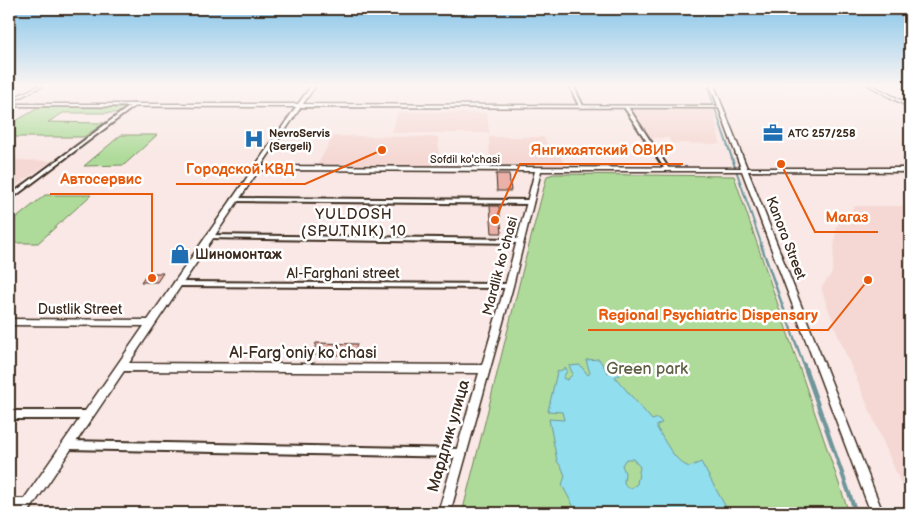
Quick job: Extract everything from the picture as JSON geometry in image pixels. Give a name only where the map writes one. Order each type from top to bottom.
[{"type":"street","points":[[9,198],[128,109]]},
{"type":"street","points":[[9,504],[25,509],[297,109]]},
{"type":"street","points":[[628,109],[667,169]]},
{"type":"street","name":"Kanora Street","points":[[718,109],[738,169],[877,513]]},
{"type":"street","name":"Sofdil ko'chasi","points":[[257,168],[910,170]]},
{"type":"street","name":"Mardlik ko‘chasi","points":[[485,369],[521,241],[538,169]]},
{"type":"street","points":[[235,200],[530,202]]},
{"type":"street","points":[[209,237],[521,241]]},
{"type":"street","name":"Al-Farghani street","points":[[177,284],[509,286]]},
{"type":"street","name":"Dustlik Street","points":[[9,322],[150,323]]},
{"type":"street","name":"Al-Farg‘oniy ko‘chasi","points":[[120,367],[485,369]]},
{"type":"street","name":"Мардлик улица","points":[[444,513],[485,369]]},
{"type":"street","points":[[9,415],[87,416]]},
{"type":"street","points":[[68,445],[461,453]]},
{"type":"shaded area","points":[[632,109],[714,110],[720,144],[671,143],[669,138],[651,138]]},
{"type":"shaded area","points":[[398,112],[487,113],[489,133],[392,133]]},
{"type":"shaded area","points":[[333,136],[438,137],[439,165],[318,164]]},
{"type":"shaded area","points":[[489,137],[544,137],[548,147],[559,148],[564,166],[490,165]]},
{"type":"shaded area","points":[[9,160],[52,161],[9,190]]},
{"type":"shaded area","points":[[855,206],[910,206],[910,505],[839,338],[821,288],[832,273],[836,227]]},
{"type":"green space","points":[[36,109],[123,109],[118,113],[63,113],[48,122],[104,123],[84,137],[9,137],[9,125]]},
{"type":"green space","points":[[121,135],[157,135],[124,165],[84,166]]},
{"type":"green space","name":"Green park","points":[[554,174],[734,176],[849,513],[462,513],[547,176]]},
{"type":"green space","points":[[45,195],[91,195],[38,243],[9,243],[9,224]]},
{"type":"water","points":[[599,359],[608,373],[610,371],[607,362],[618,366],[623,373],[615,377],[652,420],[658,418],[662,423],[657,425],[657,428],[670,450],[689,467],[701,462],[729,513],[577,513],[562,485],[565,476],[557,461],[549,419],[564,420],[562,412],[548,411],[557,372],[566,368],[567,371],[563,378],[567,380],[573,374],[569,366],[580,365],[588,375],[590,373],[586,360]],"holes":[[[626,459],[633,459],[640,467],[637,484],[631,488],[626,487],[624,482],[625,473],[622,465]]]},
{"type":"building","points":[[496,174],[509,174],[511,191],[497,191]]},
{"type":"building","points":[[490,206],[499,206],[502,233],[492,233]]},
{"type":"building","points":[[147,273],[163,273],[157,282],[141,282]]},
{"type":"building","points":[[316,343],[357,344],[354,355],[313,355]]},
{"type":"waterway","points":[[715,109],[762,246]]},
{"type":"waterway","points":[[761,245],[804,366]]},
{"type":"waterway","points":[[804,365],[856,513]]},
{"type":"place","name":"АТС 257/258","points":[[773,133]]},
{"type":"place","name":"NevroServis (Sergeli)","points":[[254,139]]},
{"type":"place","name":"Городской КВД","points":[[382,150]]},
{"type":"place","name":"Магаз","points":[[781,164]]},
{"type":"place","name":"Янгихаятский ОВИР","points":[[495,220]]},
{"type":"place","name":"Шиномонтаж","points":[[180,254]]},
{"type":"place","name":"Автосервис","points":[[152,278]]},
{"type":"place","name":"Regional Psychiatric Dispensary","points":[[868,280]]},
{"type":"district","name":"YULDOSH (SPUTNIK) 10","points":[[354,222]]}]
